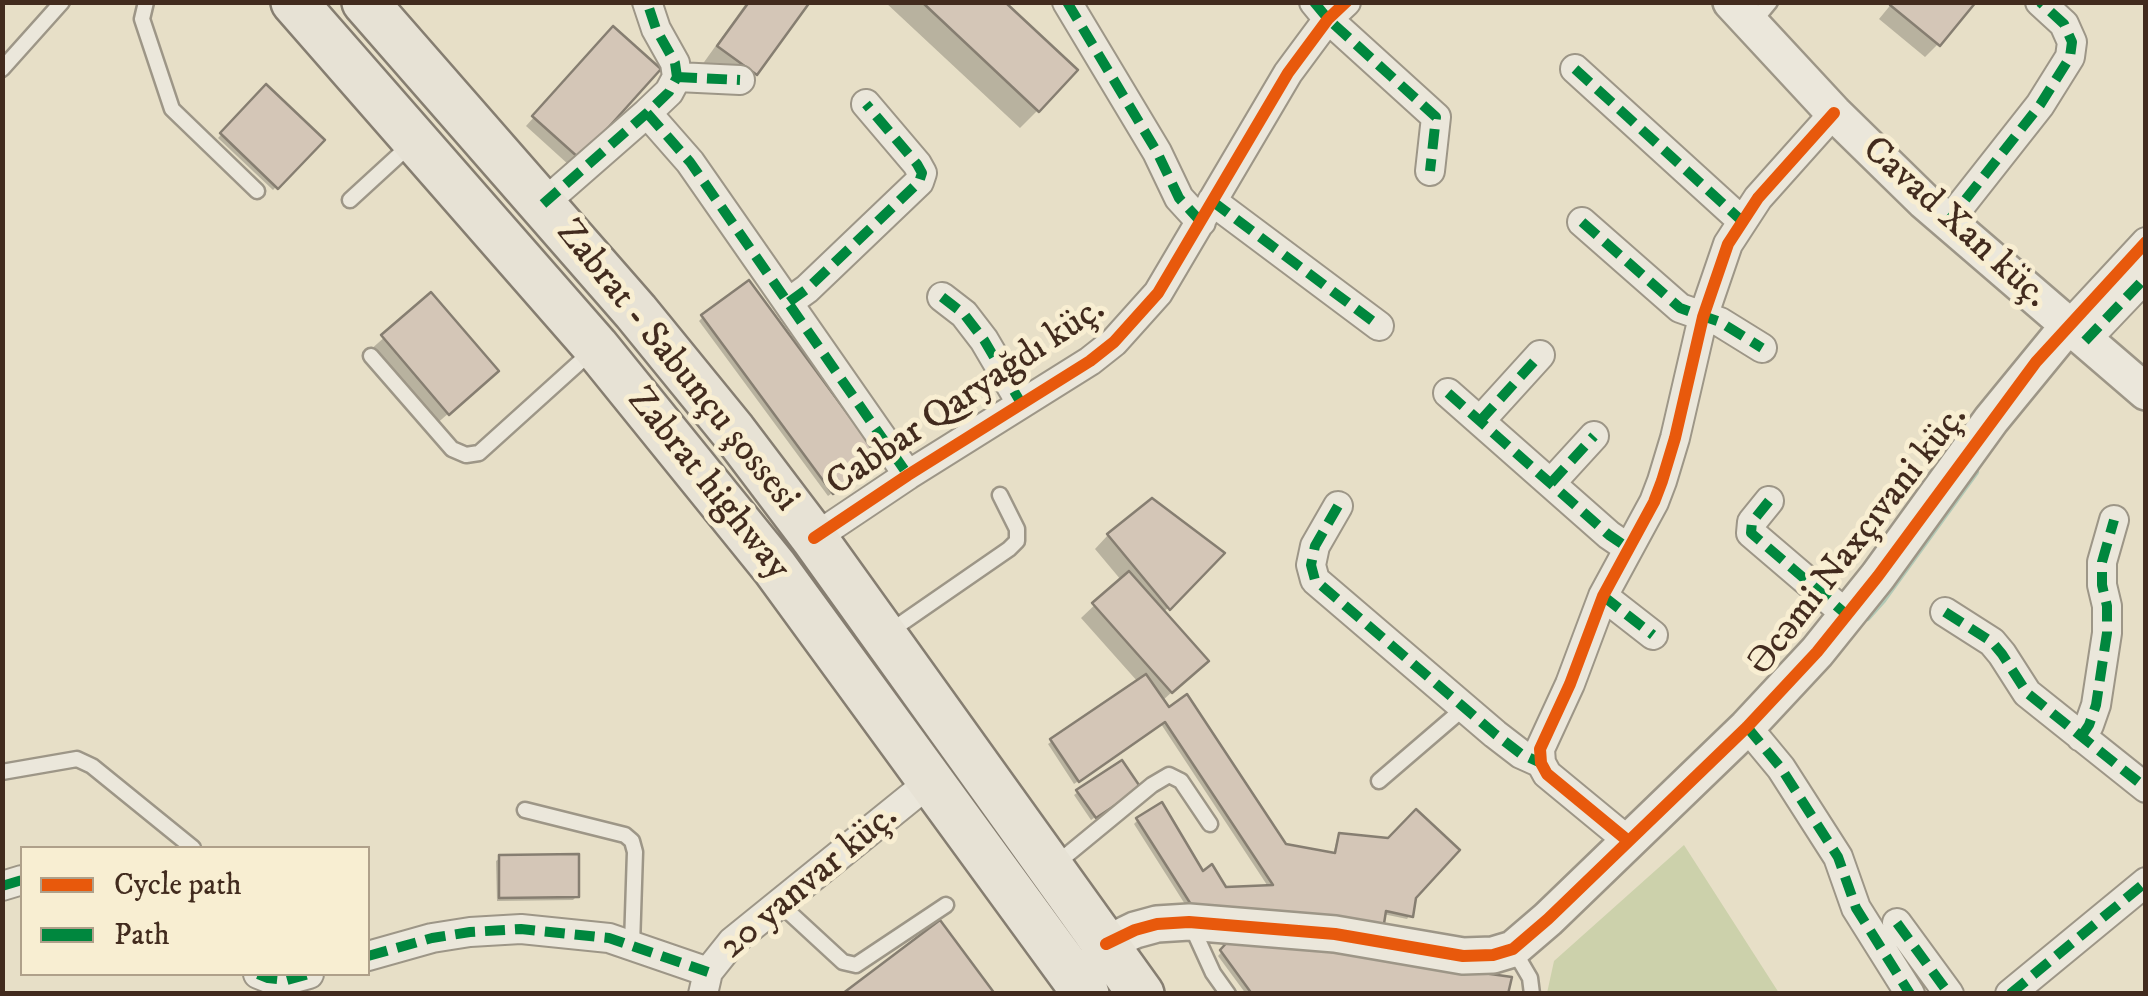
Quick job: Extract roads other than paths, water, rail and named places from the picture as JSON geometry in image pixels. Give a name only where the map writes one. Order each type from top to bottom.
[{"type":"main road","name":"Zabrat highway","points":[[294,2],[596,347],[775,568],[1077,981]]},
{"type":"main road","name":"Zabrat - Sabunçu şossesi","points":[[366,2],[636,312],[733,431],[1140,994]]},
{"type":"main road","points":[[1077,981],[1106,944]]},
{"type":"street","points":[[543,204],[648,113],[677,78],[675,63],[656,29],[647,2]]},
{"type":"street","points":[[1067,2],[1157,152],[1179,198],[1379,326]]},
{"type":"street","points":[[1947,223],[2040,105],[2070,57],[2072,42],[2064,24],[2040,2]]},
{"type":"street","points":[[1329,8],[1436,117],[1430,171]]},
{"type":"street","name":"Cabbar Qaryağdı küç.","points":[[814,538],[1114,342],[1158,293],[1242,147],[1329,8]]},
{"type":"street","name":"Cavad Xan küç.","points":[[1751,10],[1834,113],[1947,223],[2146,392]]},
{"type":"street","points":[[1575,69],[1742,221]]},
{"type":"street","points":[[677,78],[740,80]]},
{"type":"street","points":[[789,302],[919,182],[922,173],[917,164],[866,104]]},
{"type":"street","points":[[648,113],[690,162],[908,475]]},
{"type":"street","points":[[1627,840],[1547,774],[1540,749],[1603,596],[1654,502],[1675,438],[1719,265],[1758,198],[1834,113]]},
{"type":"street","points":[[1582,222],[1680,308],[1720,322],[1762,348]]},
{"type":"street","name":"Əcəmi Naxçıvani küç.","points":[[1512,949],[1747,727],[1817,652],[1991,420],[2076,334],[2146,242]]},
{"type":"street","points":[[2076,334],[2146,277]]},
{"type":"street","points":[[942,297],[964,314],[984,340],[1021,404]]},
{"type":"street","points":[[1480,421],[1540,355]]},
{"type":"street","points":[[1448,393],[1628,548]]},
{"type":"street","points":[[1550,483],[1594,436]]},
{"type":"street","points":[[1769,501],[1752,522],[1750,533],[1847,615]]},
{"type":"street","points":[[1338,506],[1316,546],[1311,565],[1315,580],[1464,708],[1521,754],[1541,763]]},
{"type":"street","points":[[2082,737],[2096,705],[2106,633],[2102,562],[2114,520]]},
{"type":"street","points":[[1603,596],[1653,635]]},
{"type":"street","points":[[1946,612],[1992,642],[2026,694],[2146,788]]},
{"type":"street","points":[[1747,727],[1781,768],[1838,857],[1856,908],[1910,994]]},
{"type":"street","name":"20 yanvar küç.","points":[[706,983],[732,942],[931,782]]},
{"type":"street","points":[[2010,994],[2146,882]]},
{"type":"street","points":[[1106,944],[1157,924],[1190,922],[1335,934],[1477,957],[1512,949]]},
{"type":"street","points":[[1897,923],[1948,994]]},
{"type":"street","points":[[370,955],[432,938],[520,929],[609,938],[632,945],[706,983]]},
{"type":"street","points":[[263,976],[295,982]]},
{"type":"lane","points":[[2,69],[62,2]]},
{"type":"lane","points":[[146,2],[142,19],[172,109],[257,190]]},
{"type":"lane","points":[[350,200],[415,142]]},
{"type":"lane","points":[[372,356],[452,449],[466,455],[480,453],[596,347]]},
{"type":"lane","points":[[884,635],[1017,540],[1017,529],[1000,495]]},
{"type":"lane","points":[[1379,781],[1464,708]]},
{"type":"lane","points":[[2,772],[77,759],[92,766],[191,846]]},
{"type":"lane","points":[[1052,868],[1169,774],[1181,781],[1210,824]]},
{"type":"lane","points":[[525,810],[632,841],[632,945]]},
{"type":"lane","points":[[778,902],[843,962],[856,965],[946,905]]},
{"type":"lane","points":[[1190,922],[1213,973],[1228,994]]},
{"type":"lane","points":[[1512,949],[1530,978],[1532,994]]},
{"type":"waterway","points":[[1867,617],[1975,472]]}]
